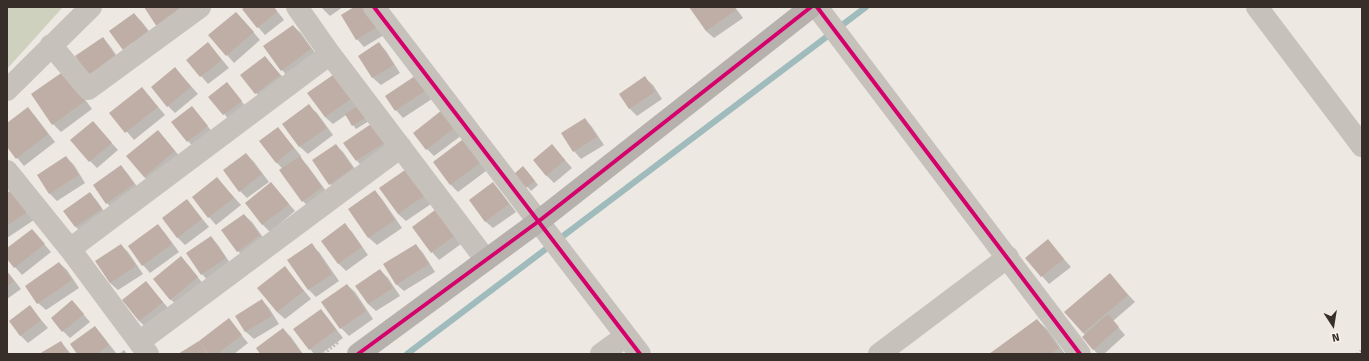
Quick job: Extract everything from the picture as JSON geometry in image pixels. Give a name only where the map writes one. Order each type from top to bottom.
[{"type":"street","points":[[7,90],[90,7]]},
{"type":"street","points":[[51,45],[88,89],[200,7]]},
{"type":"street","points":[[298,7],[330,54],[486,260]]},
{"type":"street","points":[[374,7],[640,354]]},
{"type":"street","points":[[358,354],[486,260],[549,234],[811,7]]},
{"type":"street","points":[[1257,7],[1362,146]]},
{"type":"street","points":[[828,21],[1080,354]]},
{"type":"street","points":[[70,249],[330,54]]},
{"type":"street","points":[[7,171],[70,249],[143,348],[401,147]]},
{"type":"street","points":[[878,354],[1008,257]]},
{"type":"street","points":[[601,354],[626,336]]},
{"type":"green space","points":[[7,7],[63,7],[7,69]]},
{"type":"building","points":[[144,7],[179,7],[184,15],[159,30]]},
{"type":"building","points":[[245,7],[274,7],[277,12],[257,28],[242,9]]},
{"type":"building","points":[[354,7],[365,7],[377,27],[356,40],[341,15]]},
{"type":"building","points":[[689,7],[734,7],[736,10],[706,31]]},
{"type":"building","points":[[236,12],[254,32],[226,56],[208,35]]},
{"type":"building","points":[[134,13],[148,31],[123,50],[109,31]]},
{"type":"building","points":[[293,25],[311,49],[281,71],[263,46]]},
{"type":"building","points":[[103,37],[119,60],[91,79],[75,56]]},
{"type":"building","points":[[208,42],[222,60],[200,77],[186,60]]},
{"type":"building","points":[[379,42],[394,65],[372,78],[358,56]]},
{"type":"building","points":[[265,56],[280,75],[255,94],[240,75]]},
{"type":"building","points":[[175,67],[191,87],[167,107],[151,87]]},
{"type":"building","points":[[64,71],[85,101],[52,125],[31,94]]},
{"type":"building","points":[[418,74],[428,89],[395,111],[385,96]]},
{"type":"building","points":[[333,75],[351,99],[325,117],[307,93]]},
{"type":"building","points":[[645,76],[655,92],[629,109],[619,94]]},
{"type":"building","points":[[227,82],[242,101],[223,115],[208,97]]},
{"type":"building","points":[[142,87],[158,107],[125,133],[109,113]]},
{"type":"building","points":[[309,104],[327,128],[299,147],[282,124]]},
{"type":"building","points":[[359,105],[367,117],[352,126],[345,114]]},
{"type":"building","points":[[192,106],[208,126],[187,142],[171,122]]},
{"type":"building","points":[[28,107],[48,134],[16,159],[7,147],[7,123]]},
{"type":"building","points":[[442,110],[455,127],[426,150],[413,133]]},
{"type":"building","points":[[585,118],[597,137],[573,152],[561,133]]},
{"type":"building","points":[[93,121],[112,143],[89,162],[70,140]]},
{"type":"building","points":[[371,124],[384,143],[356,161],[343,143]]},
{"type":"building","points":[[278,127],[294,148],[276,163],[259,141]]},
{"type":"building","points":[[158,130],[175,151],[144,177],[126,156]]},
{"type":"building","points":[[466,137],[484,160],[450,185],[433,162]]},
{"type":"building","points":[[336,144],[353,168],[329,185],[312,160]]},
{"type":"building","points":[[552,144],[565,160],[546,176],[533,160]]},
{"type":"building","points":[[246,153],[262,174],[239,192],[223,170]]},
{"type":"building","points":[[66,156],[79,175],[49,194],[37,175]]},
{"type":"building","points":[[300,156],[322,187],[302,202],[279,170]]},
{"type":"building","points":[[121,165],[134,184],[106,204],[93,185]]},
{"type":"building","points":[[523,166],[535,181],[526,188],[514,174]]},
{"type":"building","points":[[405,170],[424,196],[398,214],[379,188]]},
{"type":"building","points":[[217,177],[234,198],[208,218],[192,197]]},
{"type":"building","points":[[271,182],[289,204],[262,225],[245,203]]},
{"type":"building","points":[[493,182],[509,204],[485,222],[469,200]]},
{"type":"building","points":[[12,189],[27,212],[7,226],[7,193]]},
{"type":"building","points":[[375,190],[395,220],[368,238],[348,209]]},
{"type":"building","points":[[90,192],[102,209],[75,227],[63,211]]},
{"type":"building","points":[[187,199],[202,219],[177,238],[162,218]]},
{"type":"building","points":[[435,210],[454,236],[431,253],[412,227]]},
{"type":"building","points":[[244,214],[260,235],[237,252],[221,230]]},
{"type":"building","points":[[345,223],[362,247],[338,264],[321,241]]},
{"type":"building","points":[[158,224],[172,244],[142,266],[128,246]]},
{"type":"building","points":[[32,229],[45,244],[14,268],[7,259],[7,248]]},
{"type":"building","points":[[211,236],[226,258],[201,275],[186,253]]},
{"type":"building","points":[[1048,239],[1064,259],[1041,277],[1025,258]]},
{"type":"building","points":[[312,243],[332,274],[308,290],[287,260]]},
{"type":"building","points":[[121,244],[136,266],[110,283],[95,261]]},
{"type":"building","points":[[416,244],[429,264],[396,285],[383,264]]},
{"type":"building","points":[[181,256],[198,277],[170,300],[153,279]]},
{"type":"building","points":[[59,262],[72,280],[37,304],[25,286]]},
{"type":"building","points":[[285,266],[304,291],[277,312],[257,288]]},
{"type":"building","points":[[380,269],[393,288],[368,304],[355,286]]},
{"type":"building","points":[[7,272],[14,281],[7,286]]},
{"type":"building","points":[[1110,273],[1128,295],[1083,333],[1064,312]]},
{"type":"building","points":[[146,281],[163,302],[139,321],[122,300]]},
{"type":"building","points":[[347,284],[366,311],[340,329],[321,302]]},
{"type":"building","points":[[262,299],[272,316],[245,332],[235,316]]},
{"type":"building","points":[[72,300],[84,314],[62,332],[51,318]]},
{"type":"building","points":[[30,305],[41,320],[20,336],[9,321]]},
{"type":"building","points":[[321,309],[336,330],[309,350],[293,329]]},
{"type":"building","points":[[1108,314],[1119,327],[1093,350],[1082,337]]},
{"type":"building","points":[[229,318],[242,335],[217,354],[209,354],[199,341]]},
{"type":"building","points":[[1037,319],[1059,348],[1051,354],[989,354]]},
{"type":"building","points":[[95,326],[109,345],[97,354],[77,354],[70,344]]},
{"type":"building","points":[[283,328],[302,354],[260,354],[256,348]]},
{"type":"building","points":[[61,341],[69,354],[39,354]]},
{"type":"building","points":[[199,341],[207,354],[178,354]]},
{"type":"waterway","points":[[407,354],[866,7]]},
{"type":"railway","points":[[1357,354],[1362,350]]},
{"type":"cycle path","points":[[374,7],[640,354]]},
{"type":"cycle path","points":[[358,354],[539,221],[811,7]]},
{"type":"cycle path","points":[[817,7],[1080,354]]}]
